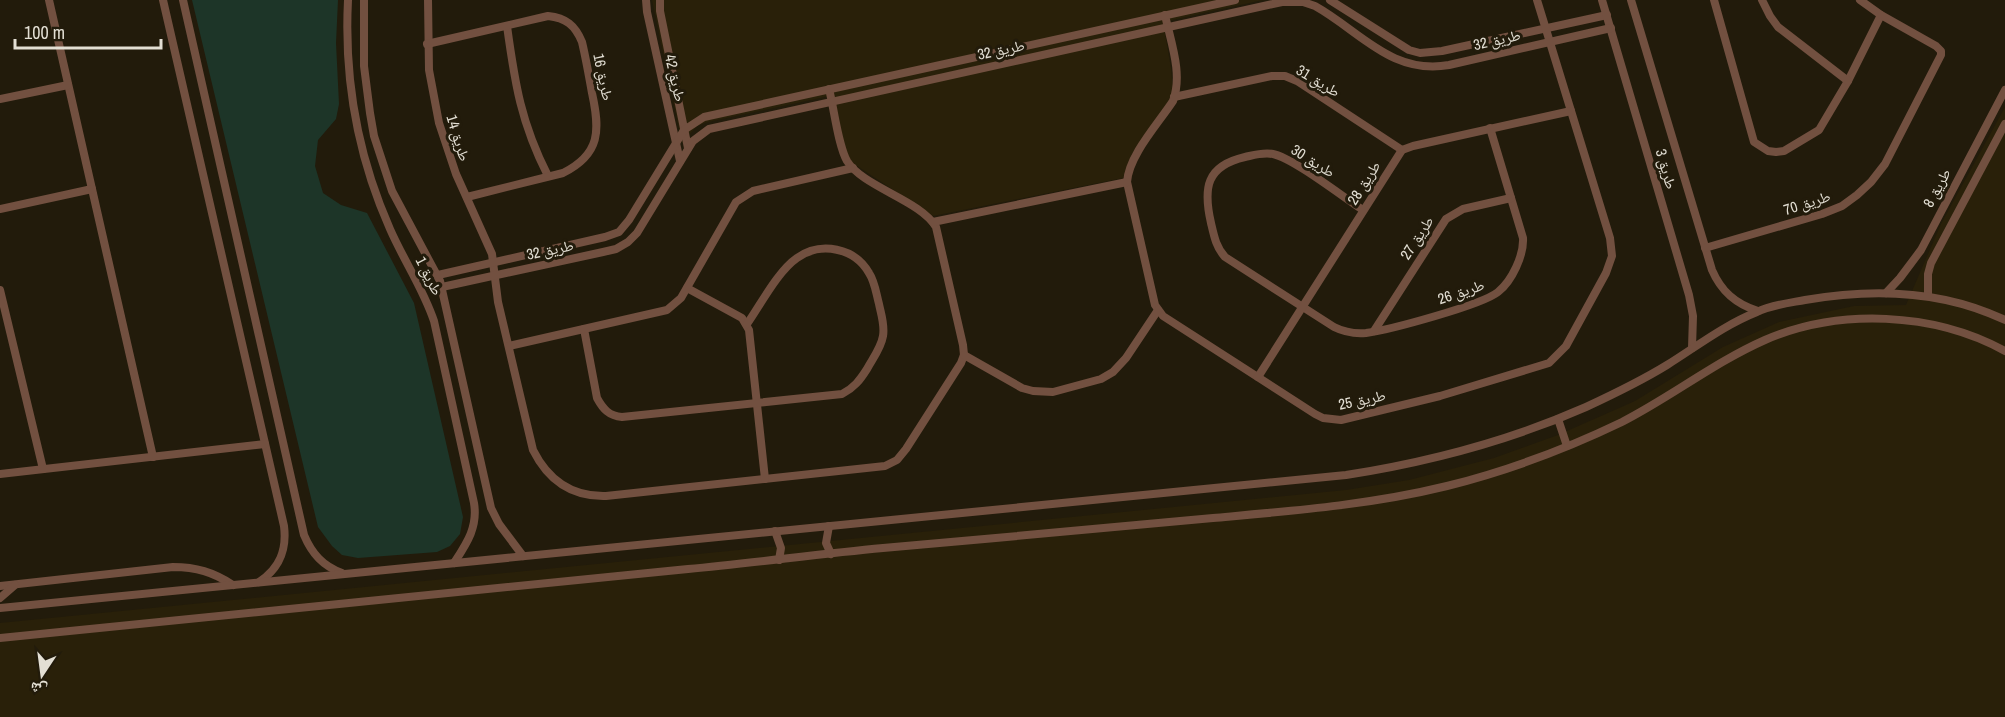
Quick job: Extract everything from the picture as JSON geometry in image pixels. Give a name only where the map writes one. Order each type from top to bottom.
[{"type":"street","points":[[49,0],[153,457]]},
{"type":"street","points":[[163,0],[286,538],[284,552],[278,565],[258,583]]},
{"type":"street","points":[[183,0],[304,535],[315,555],[332,569],[343,573]]},
{"type":"street","name":"طريق 1","points":[[348,0],[347,42],[350,85],[362,148],[382,212],[425,296],[434,321],[474,502],[476,521],[474,530],[454,563]]},
{"type":"street","name":"طريق 1","points":[[364,0],[363,42],[366,90],[379,155],[392,191],[438,275],[491,507],[499,525],[523,556]]},
{"type":"street","name":"طريق 14","points":[[428,0],[427,44],[430,79],[439,123],[456,174],[494,262],[498,302],[533,450],[540,464],[561,485],[589,496],[606,496],[879,467],[897,460],[964,355]]},
{"type":"street","name":"طريق 42","points":[[646,0],[680,162]]},
{"type":"street","name":"طريق 42","points":[[660,0],[660,11],[688,148]]},
{"type":"street","name":"طريق 32","points":[[438,275],[619,232],[629,220],[684,130],[704,117],[1235,0]]},
{"type":"street","points":[[1320,0],[1322,10]]},
{"type":"street","name":"طريق 32","points":[[1330,0],[1400,45],[1420,53],[1442,51],[1607,15]]},
{"type":"street","points":[[1538,0],[1546,29]]},
{"type":"street","name":"طريق 3","points":[[1602,0],[1689,295],[1693,316],[1692,348]]},
{"type":"street","name":"طريق 3","points":[[1631,0],[1712,270],[1722,289],[1738,303],[1758,311]]},
{"type":"street","points":[[1714,0],[1754,142],[1761,148],[1776,152],[1784,150],[1819,130],[1828,118],[1881,15],[1860,0]]},
{"type":"street","points":[[1762,0],[1770,16],[1789,37],[1848,81]]},
{"type":"street","name":"طريق 32","points":[[442,287],[616,249],[628,242],[644,222],[697,135],[709,129],[1168,27],[1282,2],[1308,2],[1391,58],[1413,66],[1437,67],[1611,28]]},
{"type":"street","points":[[829,89],[843,150],[853,168],[926,215],[933,222],[939,234],[964,355],[1022,388],[1053,392],[1101,380],[1113,372],[1126,358],[1158,310],[1153,300],[1127,175],[1135,158],[1174,98],[1178,83],[1166,15]]},
{"type":"street","name":"طريق 70","points":[[1705,248],[1842,206],[1857,195],[1885,164],[1941,51],[1881,15]]},
{"type":"street","name":"طريق 16","points":[[427,44],[548,16],[562,18],[578,31],[582,42],[598,118],[593,146],[581,162],[563,173],[467,196]]},
{"type":"street","points":[[507,26],[517,96],[524,123],[548,177]]},
{"type":"street","name":"طريق 25","points":[[1158,310],[1163,316],[1323,418],[1341,420],[1505,377],[1555,359],[1566,346],[1595,294],[1612,256],[1610,238],[1546,29]]},
{"type":"street","name":"طريق 31","points":[[1174,98],[1272,76],[1285,76],[1298,81],[1402,150]]},
{"type":"street","points":[[0,99],[68,85]]},
{"type":"street","name":"طريق 8","points":[[1886,293],[1921,250],[2005,90]]},
{"type":"street","points":[[1402,150],[1571,111]]},
{"type":"street","name":"طريق 8","points":[[1928,296],[1928,274],[1931,263],[2005,124]]},
{"type":"street","name":"طريق 26","points":[[1302,307],[1341,330],[1356,333],[1374,331],[1424,318],[1486,299],[1502,288],[1521,254],[1523,244],[1490,128]]},
{"type":"street","name":"طريق 28","points":[[1258,377],[1402,150]]},
{"type":"street","name":"طريق 30","points":[[1302,307],[1230,261],[1220,252],[1206,196],[1212,176],[1225,163],[1235,159],[1272,154],[1290,162],[1363,210]]},
{"type":"street","points":[[509,346],[667,310],[677,303],[687,288],[740,198],[753,191],[853,168]]},
{"type":"street","points":[[933,222],[1127,182]]},
{"type":"street","points":[[0,209],[92,189]]},
{"type":"street","name":"طريق 27","points":[[1374,331],[1446,219],[1462,209],[1511,198]]},
{"type":"street","points":[[584,329],[597,398],[608,413],[617,417],[835,396],[850,391],[857,384],[879,347],[884,327],[874,284],[866,267],[852,255],[829,249],[806,253],[795,259],[785,269],[747,324]]},
{"type":"street","points":[[687,288],[742,318],[747,324],[765,479]]},
{"type":"street","points":[[0,290],[3,316],[42,470]]},
{"type":"street","points":[[0,608],[1346,475],[1454,454],[1558,419],[1640,381],[1721,330],[1758,311],[1821,297],[1907,293],[1970,306],[2005,320]]},
{"type":"street","points":[[0,638],[1363,502],[1469,480],[1567,446],[1648,408],[1760,342],[1812,325],[1870,319],[1902,320],[1964,333],[2005,351]]},
{"type":"street","points":[[1558,419],[1567,446]]},
{"type":"street","points":[[0,474],[265,444]]},
{"type":"street","points":[[829,526],[826,543],[831,554]]},
{"type":"street","points":[[775,531],[781,548],[779,560]]},
{"type":"street","points":[[0,586],[181,567],[205,570],[233,585]]},
{"type":"street","points":[[0,598],[15,585]]},
{"type":"shaded area","points":[[652,0],[1263,0],[1163,22],[1173,92],[1170,101],[1132,154],[1123,178],[933,216],[851,162],[845,148],[834,95],[708,122],[697,126],[682,143]]},
{"type":"shaded area","points":[[2005,107],[2005,717],[0,717],[0,623],[1346,490],[1409,480],[1494,458],[1558,435],[1635,401],[1723,347],[1779,322],[1854,306],[1906,305],[1941,224]]},
{"type":"green space","points":[[192,0],[338,0],[336,43],[339,104],[336,119],[318,140],[315,166],[323,193],[341,205],[367,213],[414,303],[463,517],[460,534],[450,546],[437,552],[358,558],[342,555],[318,527]]}]
